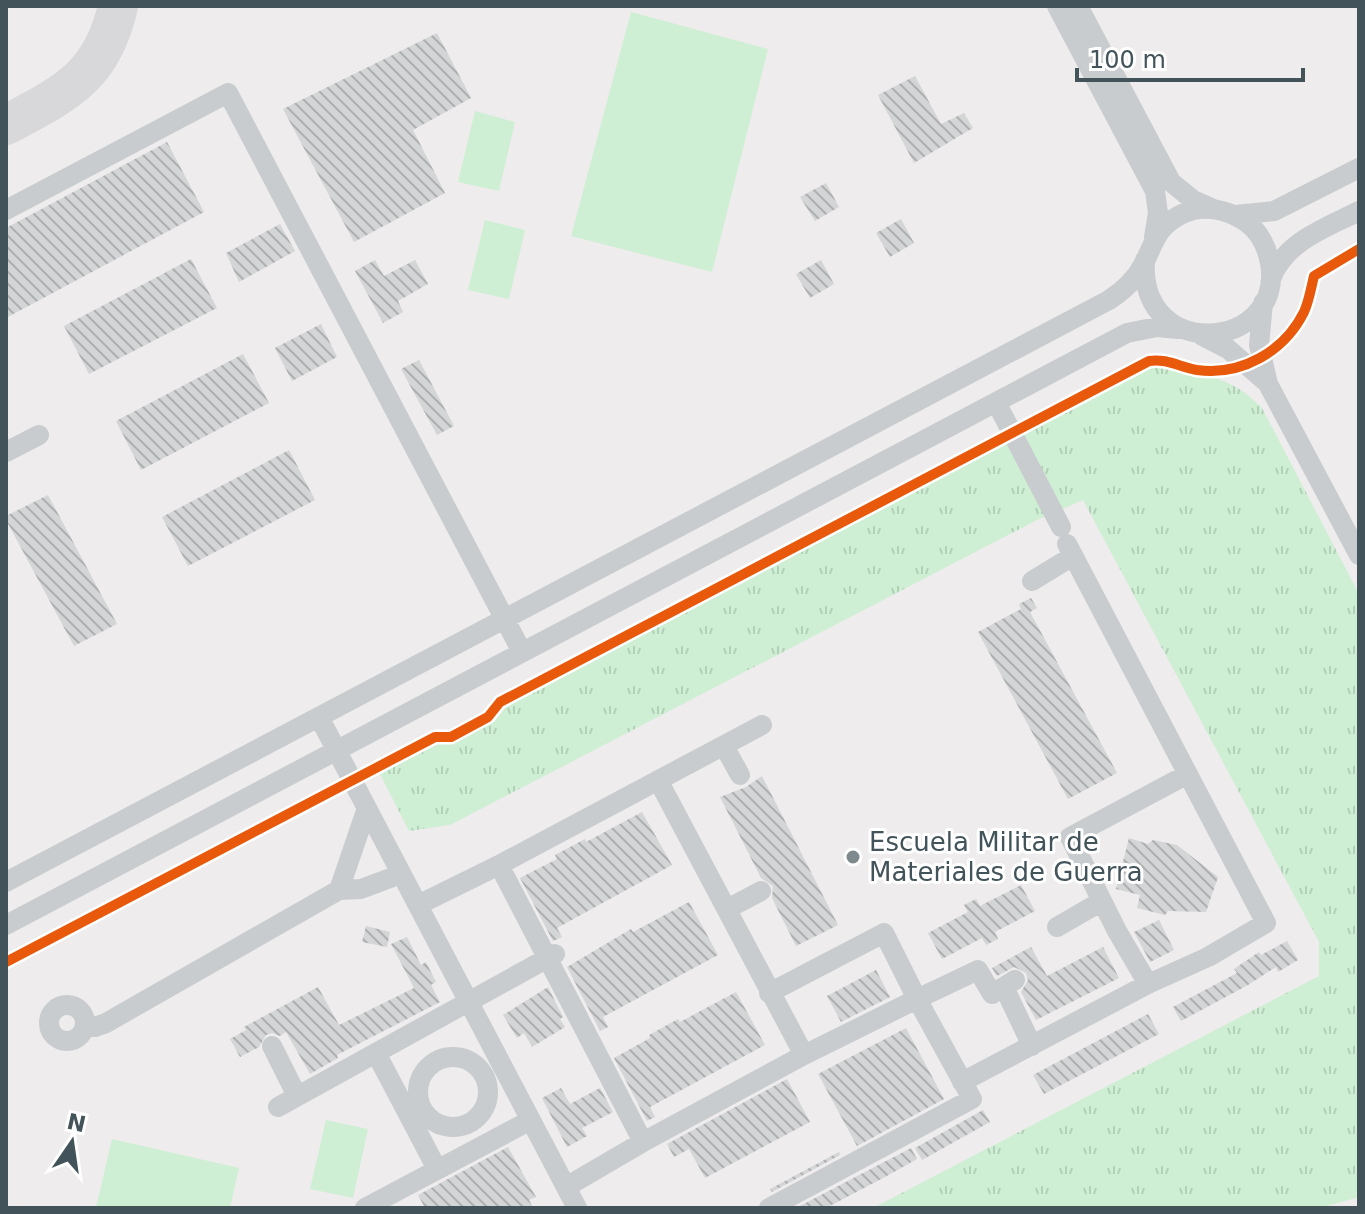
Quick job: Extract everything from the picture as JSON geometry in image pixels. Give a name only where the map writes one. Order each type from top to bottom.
[{"type":"street","points":[[1057,6],[1155,191],[1157,223],[1144,275],[1153,304],[1174,325],[1228,349],[1268,384]]},
{"type":"street","points":[[1078,6],[1171,182],[1193,200],[1227,212],[1250,225],[1265,245],[1271,270],[1259,345],[1268,384],[1359,555]]},
{"type":"street","points":[[6,210],[228,93],[522,652]]},
{"type":"street","points":[[6,882],[1109,300],[1133,280],[1160,230],[1179,216],[1203,209],[1274,211],[1359,168]]},
{"type":"street","points":[[6,925],[1127,333],[1157,327],[1193,333],[1228,332],[1242,325],[1266,295],[1274,270],[1292,247],[1359,211]]},
{"type":"street","points":[[962,1082],[1148,984],[1208,957],[1266,923],[996,402]]},
{"type":"street","points":[[6,452],[39,435]]},
{"type":"street","points":[[1032,581],[1067,542]]},
{"type":"street","points":[[319,717],[577,1208]]},
{"type":"street","points":[[418,905],[762,725]]},
{"type":"street","points":[[724,746],[740,775]]},
{"type":"street","points":[[1148,984],[1137,955],[1113,934],[1102,901],[1070,837],[1188,774]]},
{"type":"street","points":[[658,780],[804,1055]]},
{"type":"street","points":[[339,890],[367,808]]},
{"type":"street","points":[[499,865],[551,956],[643,1142]]},
{"type":"street","points":[[85,1026],[95,1027],[106,1023],[339,890],[361,889],[401,874]]},
{"type":"street","points":[[727,909],[761,891]]},
{"type":"street","points":[[1070,926],[1102,901]]},
{"type":"street","points":[[769,993],[884,933],[972,1099],[769,1208]]},
{"type":"street","points":[[278,1107],[551,956]]},
{"type":"street","points":[[566,1187],[804,1055],[978,970],[992,994],[1009,984],[1032,1046]]},
{"type":"street","points":[[465,1059],[491,1045]]},
{"type":"street","points":[[272,1046],[297,1096]]},
{"type":"street","points":[[376,1053],[437,1169]]},
{"type":"street","points":[[445,1058],[465,1059],[476,1065],[483,1074],[489,1094],[486,1105],[473,1121],[463,1126],[445,1126],[431,1119],[424,1111],[419,1101],[421,1079],[435,1062],[445,1058]]},
{"type":"street","points":[[361,1204],[462,1157],[531,1120]]},
{"type":"street","points":[[445,1126],[462,1157]]},
{"type":"green space","points":[[631,12],[768,49],[712,272],[571,236]]},
{"type":"green space","points":[[475,111],[515,122],[499,191],[458,182]]},
{"type":"green space","points":[[485,220],[525,230],[509,299],[468,290]]},
{"type":"green space","points":[[1157,366],[1187,370],[1227,382],[1262,408],[1359,594],[1359,1197],[1321,1208],[873,1208],[1319,976],[1319,942],[1083,500],[1037,520],[450,825],[409,831],[379,772]]},
{"type":"green space","points":[[326,1120],[368,1129],[353,1198],[310,1189]]},
{"type":"green space","points":[[112,1139],[239,1168],[230,1208],[96,1208]]},
{"type":"building","points":[[437,33],[471,98],[413,130],[445,193],[354,242],[283,109]]},
{"type":"building","points":[[915,76],[941,124],[964,113],[973,128],[914,163],[878,95]]},
{"type":"building","points":[[167,142],[204,212],[6,318],[6,228]]},
{"type":"building","points":[[826,183],[839,207],[815,221],[800,197]]},
{"type":"building","points":[[901,219],[914,243],[890,257],[876,233]]},
{"type":"building","points":[[280,224],[295,251],[239,282],[226,253]]},
{"type":"building","points":[[191,259],[217,308],[89,374],[64,326]]},
{"type":"building","points":[[375,260],[384,276],[415,260],[428,284],[398,301],[403,312],[383,323],[355,271]]},
{"type":"building","points":[[821,260],[834,284],[810,298],[796,274]]},
{"type":"building","points":[[321,324],[337,357],[292,381],[275,348]]},
{"type":"building","points":[[243,354],[269,403],[141,470],[116,421]]},
{"type":"building","points":[[419,360],[454,426],[437,435],[401,369]]},
{"type":"building","points":[[289,450],[315,500],[188,566],[162,517]]},
{"type":"building","points":[[48,495],[117,624],[74,646],[6,520],[6,516]]},
{"type":"building","points":[[1031,598],[1037,608],[1030,612],[1117,773],[1068,799],[978,632],[1021,609],[1019,604]]},
{"type":"building","points":[[762,776],[838,925],[796,946],[772,898],[773,886],[761,878],[720,797],[746,787]]},
{"type":"building","points":[[642,812],[672,865],[557,928],[562,937],[553,941],[520,878],[557,859],[555,855]]},
{"type":"building","points":[[1129,838],[1148,844],[1153,840],[1177,845],[1218,877],[1206,912],[1168,911],[1165,915],[1137,908],[1140,895],[1116,889]]},
{"type":"building","points":[[1021,885],[1035,911],[995,932],[998,939],[986,945],[982,938],[942,959],[928,933],[968,912],[964,905],[976,899],[980,906]]},
{"type":"building","points":[[689,902],[718,955],[603,1017],[608,1027],[600,1031],[567,967],[631,929],[633,932]]},
{"type":"building","points":[[1159,920],[1174,950],[1150,962],[1134,932]]},
{"type":"building","points":[[366,926],[390,932],[387,947],[362,942]]},
{"type":"building","points":[[407,937],[421,965],[426,962],[436,982],[431,985],[440,1002],[337,1055],[338,1058],[310,1074],[286,1032],[280,1036],[272,1033],[266,1035],[259,1047],[240,1057],[230,1039],[246,1030],[244,1027],[318,987],[339,1025],[414,988],[391,944]]},
{"type":"building","points":[[1287,941],[1298,960],[1278,972],[1276,967],[1181,1021],[1173,1007],[1237,973],[1234,969],[1259,952],[1261,955]]},
{"type":"building","points":[[1031,947],[1047,976],[1103,947],[1119,978],[1036,1020],[1021,992],[1028,980],[1026,973],[1014,967],[997,976],[992,968]]},
{"type":"building","points":[[876,970],[890,997],[841,1022],[827,996]]},
{"type":"building","points":[[548,987],[565,1027],[532,1047],[524,1033],[517,1038],[503,1015]]},
{"type":"building","points":[[736,992],[765,1045],[650,1107],[655,1117],[647,1121],[614,1058],[678,1019],[680,1022]]},
{"type":"building","points":[[1148,1014],[1159,1034],[1044,1094],[1033,1075]]},
{"type":"building","points":[[906,1028],[944,1099],[857,1146],[818,1074]]},
{"type":"building","points":[[787,1079],[810,1122],[705,1178],[689,1149],[674,1157],[667,1144]]},
{"type":"building","points":[[561,1088],[570,1104],[600,1088],[613,1112],[582,1128],[587,1136],[567,1147],[542,1098]]},
{"type":"building","points":[[983,1110],[990,1122],[922,1160],[915,1148]]},
{"type":"building","points":[[508,1147],[536,1197],[529,1200],[533,1208],[425,1208],[418,1195]]},
{"type":"building","points":[[911,1148],[917,1159],[826,1208],[796,1208]]},
{"type":"building","points":[[839,1152],[840,1155],[772,1192],[770,1189]]},
{"type":"taxiway","points":[[6,125],[47,103],[78,80],[102,50],[118,6]]},
{"type":"cycle path","points":[[6,962],[435,737],[451,737],[488,717],[500,702],[1149,361],[1213,371],[1245,365],[1260,358],[1273,350],[1295,326],[1306,308],[1314,276],[1359,249]]},
{"type":"place","name":"Escuela Militar de Materiales de Guerra","points":[[853,857]]}]
